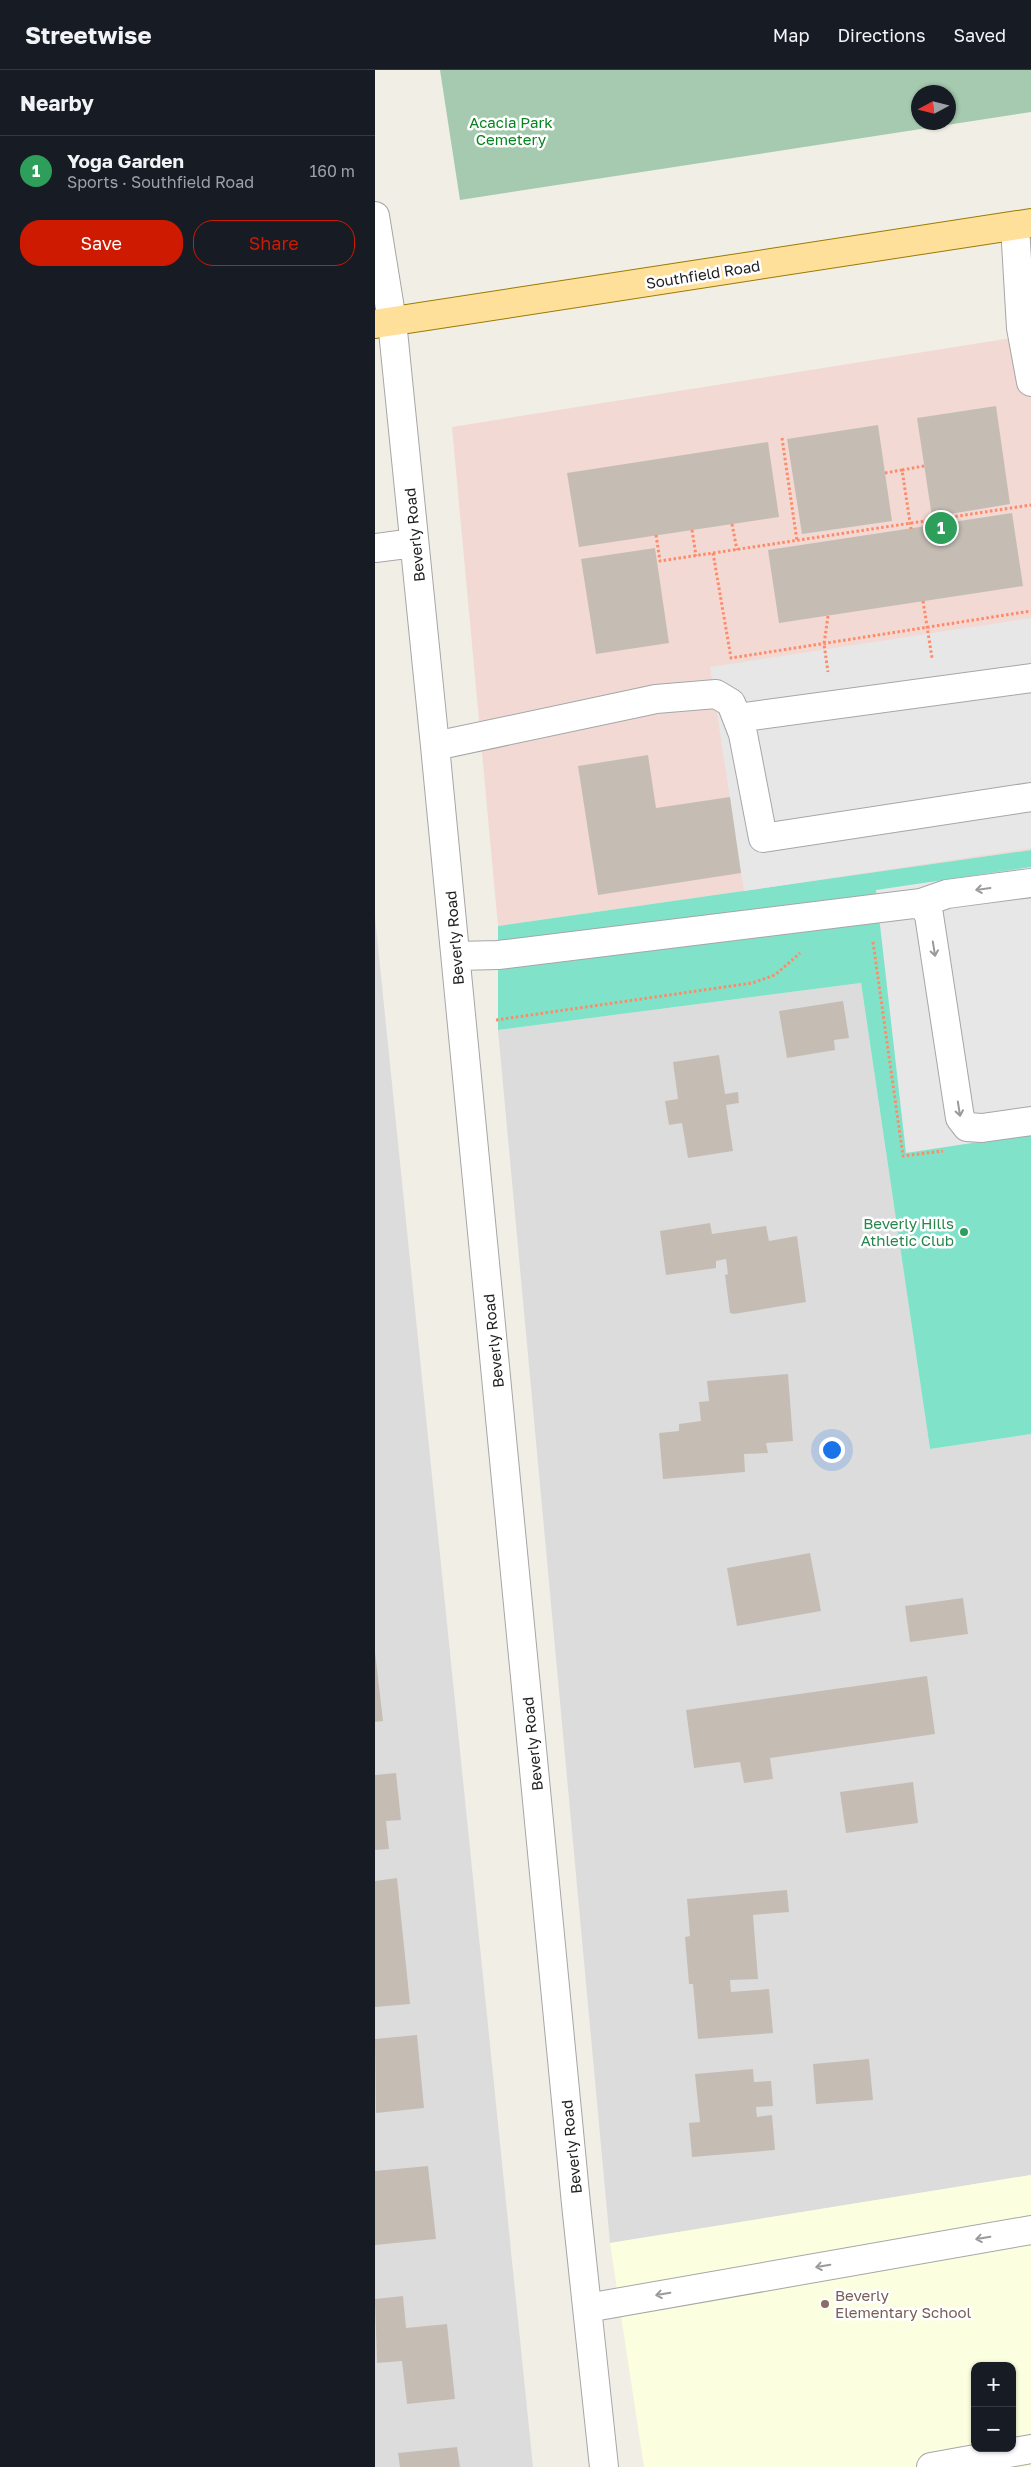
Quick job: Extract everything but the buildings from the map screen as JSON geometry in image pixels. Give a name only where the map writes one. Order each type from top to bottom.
[{"type":"main road","name":"Southfield Road","points":[[383,322],[1023,224]]},
{"type":"street","name":"Beverly Road","points":[[375,216],[383,322],[414,543],[435,746],[604,2467]]},
{"type":"street","points":[[1023,224],[1021,328],[1031,382]]},
{"type":"street","points":[[375,548],[414,543]]},
{"type":"street","points":[[737,718],[1031,678]]},
{"type":"street","points":[[435,746],[656,700],[717,694],[731,703],[743,734],[763,838],[1031,797]]},
{"type":"street","points":[[456,956],[499,955],[921,903],[947,894],[1031,883]]},
{"type":"street","points":[[921,903],[929,914],[960,1118],[967,1127],[982,1128],[1031,1121]]},
{"type":"street","points":[[587,2308],[1031,2230]]},
{"type":"street","points":[[931,2467],[1031,2449]]},
{"type":"path","points":[[782,438],[797,541]]},
{"type":"path","points":[[885,473],[924,466]]},
{"type":"path","points":[[902,470],[910,526]]},
{"type":"path","points":[[656,535],[659,562],[910,526],[1031,506]]},
{"type":"path","points":[[732,524],[737,550]]},
{"type":"path","points":[[692,530],[696,556]]},
{"type":"path","points":[[713,554],[731,658],[1031,611]]},
{"type":"path","points":[[923,601],[938,690]]},
{"type":"path","points":[[828,616],[824,644],[833,705]]},
{"type":"path","points":[[871,933],[903,1156],[952,1149]]},
{"type":"path","points":[[491,1020],[752,983],[775,975],[808,948]]},
{"type":"shaded area","points":[[1031,335],[1031,850],[498,926],[452,427]]},
{"type":"shaded area","points":[[1031,618],[1031,848],[744,891],[710,667]]},
{"type":"shaded area","points":[[1031,867],[1031,1134],[906,1153],[876,890]]},
{"type":"shaded area","points":[[375,917],[533,2467],[375,2467]]},
{"type":"shaded area","points":[[861,983],[930,1449],[1031,1434],[1031,2175],[610,2243],[498,1030]]},
{"type":"shaded area","name":"Beverly Elementary School","points":[[1031,2175],[1031,2467],[644,2467],[610,2243]]},
{"type":"green space","name":"Acacia Park Cemetery","points":[[440,70],[1031,70],[1031,112],[956,124],[956,85],[911,85],[911,130],[914,130],[460,200]]},
{"type":"green space","name":"Beverly Hills Athletic Club","points":[[1031,850],[1031,1434],[930,1449],[861,983],[498,1030],[498,926]]},
{"type":"place","name":"Yoga Garden","points":[[941,528]]},
{"type":"place","name":"Beverly Hills Athletic Club","points":[[964,1232]]},
{"type":"place","name":"Beverly Elementary School","points":[[825,2304]]}]
